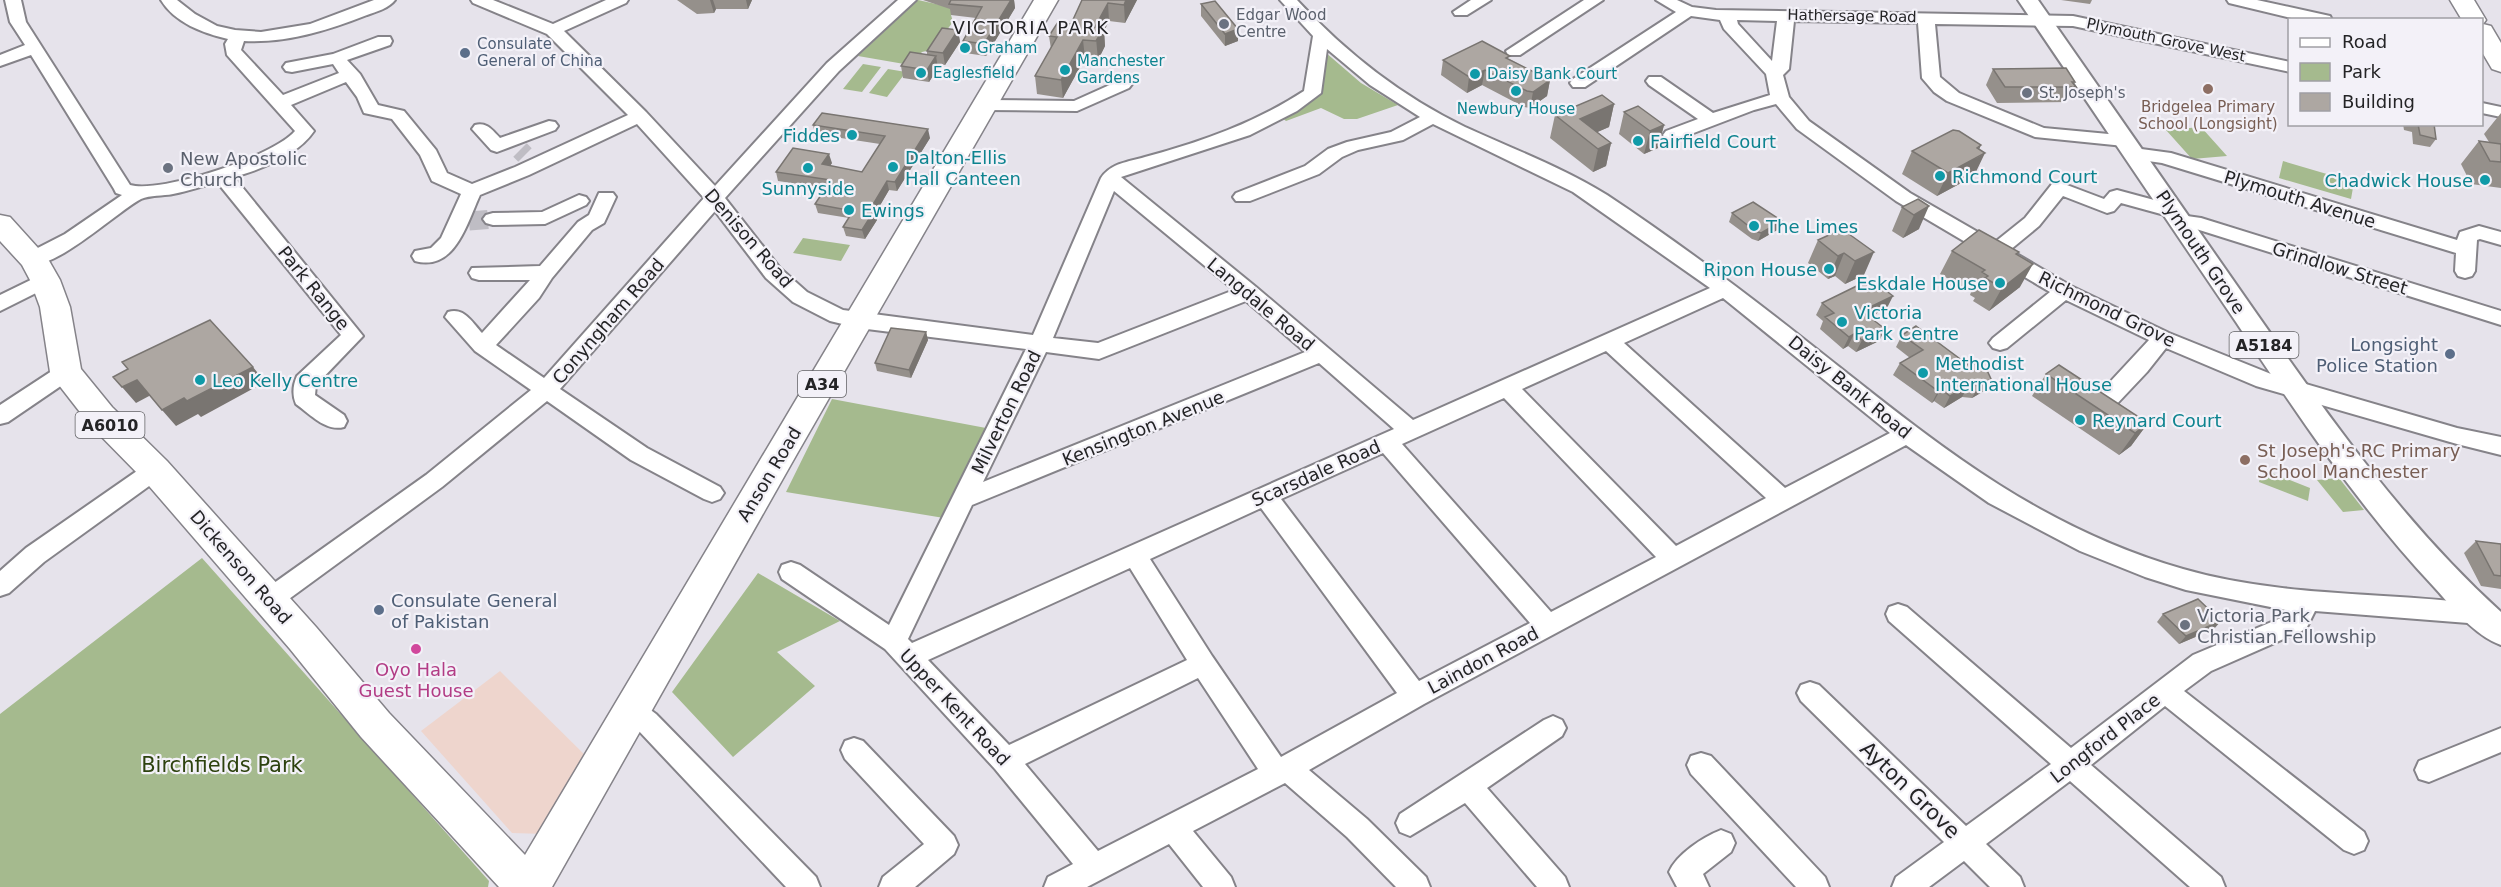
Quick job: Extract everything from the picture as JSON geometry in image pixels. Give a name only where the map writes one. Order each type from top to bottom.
[{"type":"highway","name":"Anson Road","points":[[528,887],[665,648],[1046,0]]},
{"type":"highway","points":[[2462,0],[2475,18]]},
{"type":"highway","points":[[2486,33],[2501,64]]},
{"type":"highway","name":"Dickenson Road","points":[[0,224],[39,270],[55,306],[66,372],[101,416],[155,470],[375,725],[528,887]]},
{"type":"main road","name":"Plymouth Grove","points":[[2035,10],[2295,389],[2391,518],[2431,565],[2501,632]]},
{"type":"street","points":[[169,0],[173,6],[200,26],[215,33],[238,37],[269,36],[303,29],[341,18],[387,0]]},
{"type":"street","name":"Denison Road","points":[[479,0],[554,30],[640,116],[714,197],[769,268],[800,297],[837,316],[859,321],[1099,351],[1249,292]]},
{"type":"street","points":[[554,30],[620,0]]},
{"type":"street","name":"Conyngham Road","points":[[269,600],[434,481],[547,389],[588,346],[714,197],[833,67],[908,0]]},
{"type":"street","name":"Daisy Bank Road","points":[[1288,0],[1348,61],[1385,88],[1433,117],[1596,197],[1725,289],[1966,477],[2041,523],[2118,556],[2219,588],[2302,601],[2481,614]]},
{"type":"street","points":[[1461,12],[1483,0]]},
{"type":"street","points":[[1514,51],[1595,0]]},
{"type":"street","name":"Hathersage Road","points":[[1665,0],[1688,11],[1727,15],[1919,18],[2035,10]]},
{"type":"street","points":[[1903,0],[1919,18]]},
{"type":"street","points":[[2235,0],[2316,18]]},
{"type":"street","points":[[2325,0],[2325,18]]},
{"type":"street","points":[[15,10],[34,47],[123,189],[138,193],[173,188],[244,168],[294,144],[306,131],[282,102],[233,51],[232,44],[238,37]]},
{"type":"street","name":"Plymouth Grove West","points":[[2035,10],[2288,67]]},
{"type":"street","points":[[1579,83],[1688,11]]},
{"type":"street","name":"Richmond Grove","points":[[1727,15],[1730,25],[1774,73],[1780,98],[1803,125],[1903,197],[2064,291],[2162,338],[2264,380],[2457,436],[2501,446]]},
{"type":"street","points":[[1774,73],[1780,69],[1786,15]]},
{"type":"street","name":"Plymouth Avenue","points":[[1919,18],[1931,78],[1953,97],[2041,133],[2129,147],[2466,249]]},
{"type":"street","points":[[292,67],[337,58],[386,44],[368,23]]},
{"type":"street","points":[[1110,178],[1116,171],[1196,148],[1293,106],[1312,93],[1316,73],[1316,50],[1321,36]]},
{"type":"street","points":[[0,61],[34,47]]},
{"type":"street","points":[[337,58],[366,97],[370,109],[398,115],[429,154],[439,177],[472,191]]},
{"type":"street","points":[[282,102],[351,74]]},
{"type":"street","points":[[1655,81],[1711,120]]},
{"type":"street","points":[[985,105],[1077,106],[1123,84]]},
{"type":"street","points":[[1672,135],[1780,98]]},
{"type":"street","points":[[2483,108],[2501,112]]},
{"type":"street","points":[[482,129],[497,146],[523,153],[640,116]]},
{"type":"street","points":[[1243,197],[1312,170],[1335,153],[1353,146],[1396,136],[1433,117]]},
{"type":"street","points":[[422,256],[437,254],[449,241],[464,221],[472,191],[523,153],[549,126]]},
{"type":"street","name":"Park Range","points":[[222,175],[353,336],[305,382],[304,398],[336,421]]},
{"type":"street","name":"Langdale Road","points":[[1110,178],[1249,292],[1410,430]]},
{"type":"street","name":"Milverton Road","points":[[901,649],[963,499],[1040,343],[1110,178]]},
{"type":"street","name":"Grindlow Street","points":[[1995,252],[2032,222],[2059,188],[2107,207],[2117,196],[2501,318]]},
{"type":"street","points":[[0,304],[72,239],[138,193]]},
{"type":"street","points":[[482,346],[532,293],[545,273],[585,226],[597,219],[606,197]]},
{"type":"street","points":[[493,219],[544,218],[579,201]]},
{"type":"street","points":[[2465,271],[2467,237],[2479,232],[2501,239]]},
{"type":"street","points":[[479,273],[545,273]]},
{"type":"street","name":"Scarsdale Road","points":[[901,649],[1135,555],[1725,289]]},
{"type":"street","points":[[2000,343],[2064,291]]},
{"type":"street","points":[[455,317],[482,346],[639,454],[712,493]]},
{"type":"street","points":[[2105,402],[2139,367],[2162,338]]},
{"type":"street","points":[[1608,341],[1783,500]]},
{"type":"street","name":"Kensington Avenue","points":[[963,499],[1080,454],[1321,354]]},
{"type":"street","points":[[0,416],[66,372]]},
{"type":"street","points":[[1507,387],[1673,559]]},
{"type":"street","name":"Laindon Road","points":[[1058,887],[1282,771],[1415,696],[1908,434]]},
{"type":"street","points":[[1386,441],[1548,626]]},
{"type":"street","points":[[0,586],[35,555],[155,470]]},
{"type":"street","points":[[1265,496],[1415,696]]},
{"type":"street","points":[[1135,555],[1203,664],[1282,771],[1357,828],[1416,887]]},
{"type":"street","name":"Upper Kent Road","points":[[791,572],[901,649],[1005,760],[1094,868]]},
{"type":"street","name":"Longford Place","points":[[1906,887],[1964,842],[2072,765],[2202,663],[2297,622],[2303,612],[2302,601]]},
{"type":"street","points":[[1898,614],[2211,887]]},
{"type":"street","points":[[1005,760],[1203,664]]},
{"type":"street","points":[[2165,691],[2354,841]]},
{"type":"street","name":"Ayton Grove","points":[[1810,693],[2010,887]]},
{"type":"street","points":[[631,710],[647,722],[806,887]]},
{"type":"street","points":[[1410,823],[1553,728]]},
{"type":"street","points":[[2429,770],[2501,740]]},
{"type":"street","points":[[854,750],[944,845],[893,887]]},
{"type":"street","points":[[1701,765],[1815,887]]},
{"type":"street","points":[[1468,786],[1555,887]]},
{"type":"street","points":[[1173,826],[1221,887]]},
{"type":"street","points":[[1682,880],[1721,843]]},
{"type":"shaded area","points":[[500,671],[590,760],[544,834],[512,833],[421,731]]},
{"type":"green space","points":[[918,0],[954,8],[951,15],[953,22],[931,50],[922,52],[910,65],[858,56]]},
{"type":"green space","points":[[1325,52],[1361,83],[1398,105],[1357,119],[1344,119],[1321,108],[1286,121],[1280,116],[1305,105],[1319,94],[1324,79]]},
{"type":"green space","points":[[863,64],[881,67],[862,92],[843,89]]},
{"type":"green space","points":[[888,69],[906,72],[887,97],[869,93]]},
{"type":"green space","points":[[2201,127],[2227,156],[2192,159],[2166,130]]},
{"type":"green space","points":[[2283,161],[2354,182],[2351,199],[2279,178]]},
{"type":"green space","points":[[803,238],[850,245],[841,261],[793,253]]},
{"type":"green space","points":[[832,399],[986,428],[944,518],[786,492]]},
{"type":"green space","points":[[2262,469],[2310,488],[2308,501],[2259,482]]},
{"type":"green space","points":[[2339,478],[2364,510],[2343,512],[2317,480]]},
{"type":"green space","name":"Birchfields Park","points":[[202,558],[489,881],[488,887],[0,887],[0,714]]},
{"type":"green space","points":[[758,573],[840,621],[777,652],[815,686],[733,757],[672,692]]},
{"type":"building","points":[[951,0],[1011,0],[984,44],[963,41],[982,7],[949,4]]},
{"type":"building","points":[[1082,0],[1126,0],[1124,5],[1108,3],[1095,27],[1104,28],[1096,41],[1083,40],[1061,80],[1035,76],[1057,37],[1049,36],[1058,22],[1071,24]]},
{"type":"building","points":[[1215,1],[1238,29],[1225,34],[1201,4]]},
{"type":"building","points":[[942,28],[958,30],[943,53],[927,51]]},
{"type":"building","points":[[1482,41],[1510,56],[1506,58],[1550,80],[1533,92],[1527,91],[1485,70],[1469,77],[1443,60]]},
{"type":"building","points":[[910,52],[936,56],[927,70],[901,66]]},
{"type":"building","points":[[2066,68],[2076,87],[2005,87],[1993,69]]},
{"type":"building","points":[[1602,95],[1614,104],[1580,119],[1611,143],[1598,149],[1555,115]]},
{"type":"building","points":[[1638,106],[1664,125],[1650,131],[1624,112]]},
{"type":"building","points":[[822,113],[928,129],[895,182],[887,181],[872,206],[874,211],[862,230],[843,227],[853,211],[815,204],[831,180],[776,172],[793,148],[829,154],[822,164],[862,172],[885,136],[813,125]]},
{"type":"building","points":[[2418,126],[2434,126],[2436,139],[2420,135]]},
{"type":"building","points":[[1953,130],[1959,131],[1981,145],[1977,148],[1985,153],[1948,173],[1912,151]]},
{"type":"building","points":[[2479,141],[2501,144],[2501,162],[2490,161]]},
{"type":"building","points":[[1918,199],[1929,206],[1914,215],[1902,207]]},
{"type":"building","points":[[1753,202],[1782,221],[1761,233],[1732,213]]},
{"type":"building","points":[[1842,229],[1874,252],[1855,261],[1844,253],[1838,256],[1818,240]]},
{"type":"building","points":[[1979,230],[2019,252],[2016,254],[2033,264],[2002,288],[1985,278],[1988,276],[1982,272],[1985,270],[1952,251]]},
{"type":"building","points":[[1871,279],[1893,296],[1862,311],[1885,329],[1862,340],[1854,334],[1849,337],[1825,317],[1834,313],[1822,303]]},
{"type":"building","name":"Leo Kelly Centre","points":[[210,320],[253,367],[187,401],[184,398],[162,410],[137,380],[122,387],[113,377],[128,369],[122,362]]},
{"type":"building","points":[[1916,326],[1967,364],[1970,362],[1986,368],[1991,379],[1979,386],[1969,385],[1950,396],[1941,389],[1938,391],[1900,363],[1923,350],[1902,335]]},
{"type":"building","points":[[891,328],[926,332],[909,370],[875,363]]},
{"type":"building","points":[[2059,365],[2148,423],[2135,433],[2046,374]]},
{"type":"building","points":[[2476,541],[2501,544],[2501,576],[2494,575]]},
{"type":"building","points":[[2198,599],[2221,621],[2186,636],[2163,614]]},
{"type":"tunnel","points":[[520,150],[525,155]]},
{"type":"tunnel","points":[[469,221],[493,219]]},
{"type":"place","name":"Edgar Wood Centre","points":[[1224,24]]},
{"type":"place","name":"Graham","points":[[965,48]]},
{"type":"place","name":"Consulate General of China","points":[[465,53]]},
{"type":"place","name":"Manchester Gardens","points":[[1065,70]]},
{"type":"place","name":"Eaglesfield","points":[[921,73]]},
{"type":"place","name":"Daisy Bank Court","points":[[1475,74]]},
{"type":"place","name":"Bridgelea Primary School (Longsight)","points":[[2208,89]]},
{"type":"place","name":"Newbury House","points":[[1516,91]]},
{"type":"place","name":"St. Joseph's","points":[[2027,93]]},
{"type":"place","name":"Fiddes","points":[[852,135]]},
{"type":"place","name":"Fairfield Court","points":[[1638,141]]},
{"type":"place","name":"Dalton-Ellis Hall Canteen","points":[[893,167]]},
{"type":"place","name":"New Apostolic Church","points":[[168,168]]},
{"type":"place","name":"Sunnyside","points":[[808,168]]},
{"type":"place","name":"Richmond Court","points":[[1940,176]]},
{"type":"place","name":"Chadwick House","points":[[2485,180]]},
{"type":"place","name":"Ewings","points":[[849,210]]},
{"type":"place","name":"The Limes","points":[[1754,226]]},
{"type":"place","name":"Ripon House","points":[[1829,269]]},
{"type":"place","name":"Eskdale House","points":[[2000,283]]},
{"type":"place","name":"Victoria Park Centre","points":[[1842,322]]},
{"type":"place","name":"Longsight Police Station","points":[[2450,354]]},
{"type":"place","name":"Methodist International House","points":[[1923,373]]},
{"type":"place","name":"Leo Kelly Centre","points":[[200,380]]},
{"type":"place","name":"Reynard Court","points":[[2080,420]]},
{"type":"place","name":"St Joseph's RC Primary School Manchester","points":[[2245,460]]},
{"type":"place","name":"Consulate General of Pakistan","points":[[379,610]]},
{"type":"place","name":"Victoria Park Christian Fellowship","points":[[2185,625]]},
{"type":"place","name":"Oyo Hala Guest House","points":[[416,649]]},
{"type":"district","name":"VICTORIA PARK","points":[[1031,27]]}]
